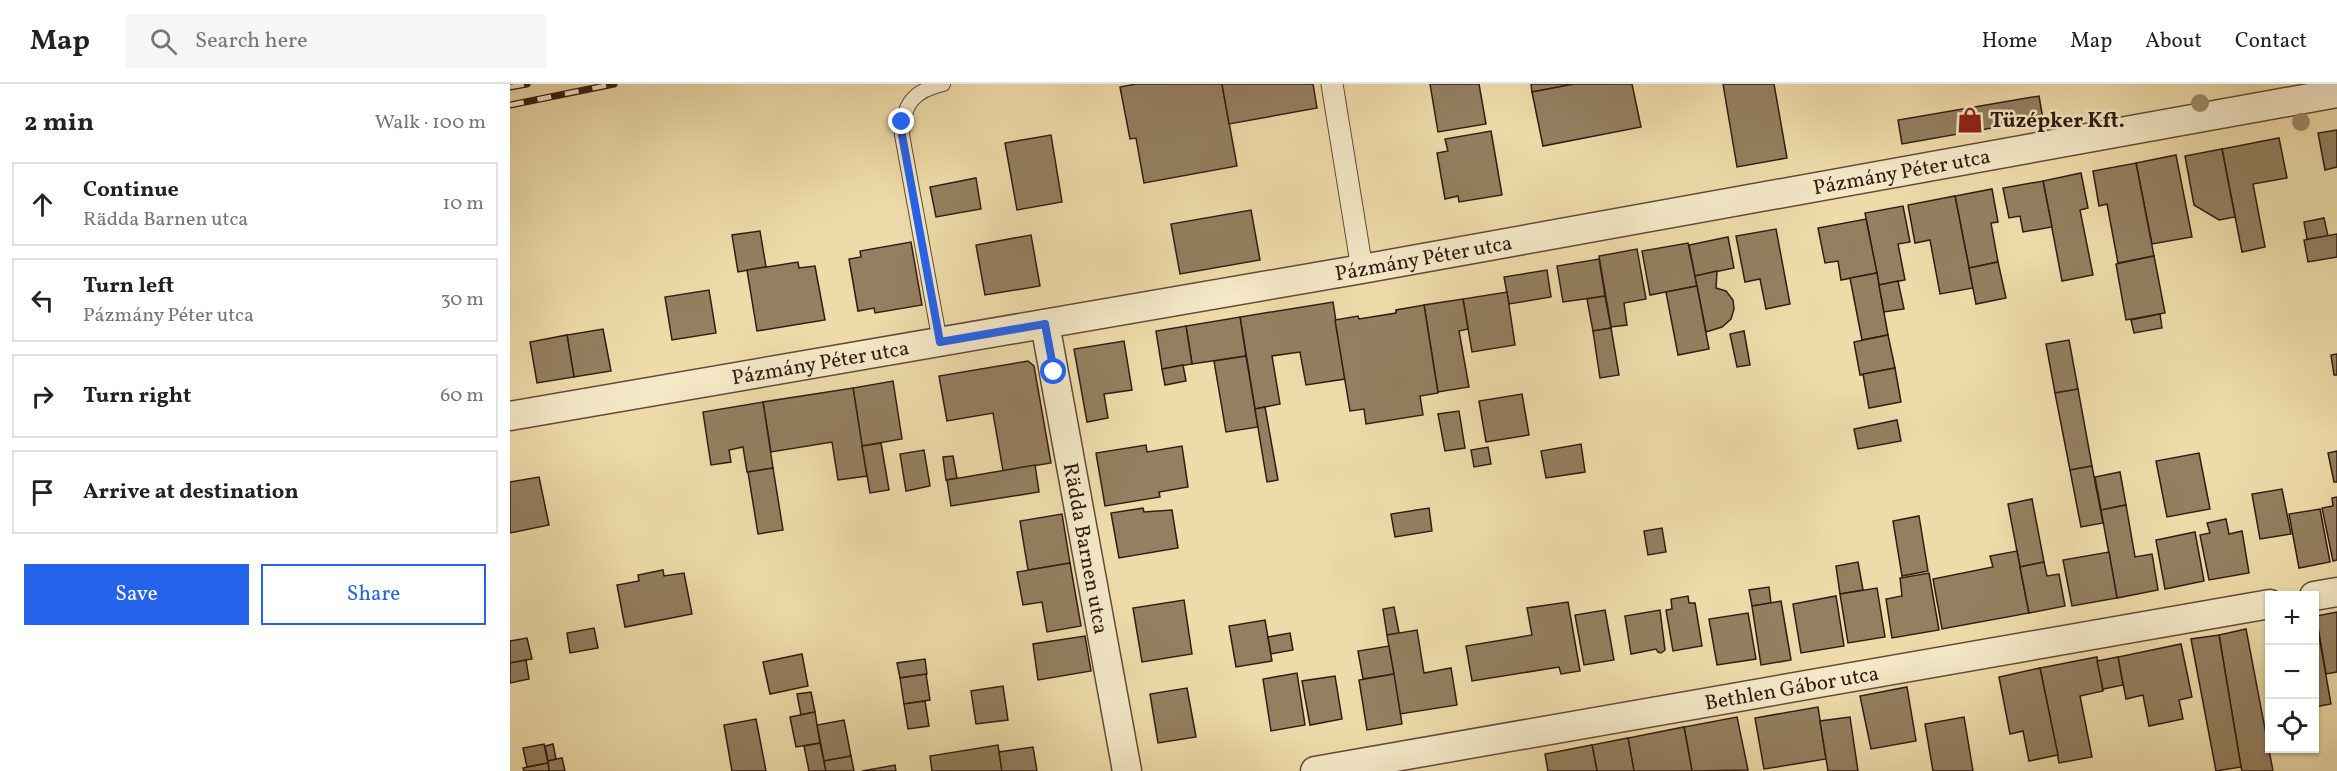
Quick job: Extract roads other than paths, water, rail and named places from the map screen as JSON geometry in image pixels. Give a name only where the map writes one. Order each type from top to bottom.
[{"type":"street","points":[[1332,84],[1362,269]]},
{"type":"street","name":"Pázmány Péter utca","points":[[510,416],[1362,269],[1871,168],[2337,93]]},
{"type":"street","name":"Rädda Barnen utca","points":[[1045,324],[1127,771]]},
{"type":"street","points":[[2319,595],[2337,592]]},
{"type":"street","name":"Bethlen Gábor utca","points":[[1315,771],[2265,605]]},
{"type":"lane","points":[[940,342],[902,135],[905,111],[912,99],[929,87],[943,84]]},
{"type":"railway","points":[[510,87],[527,84]]},
{"type":"railway","points":[[510,105],[614,84]]},
{"type":"place","name":"Tüzépker Kft.","points":[[1970,120]]}]
